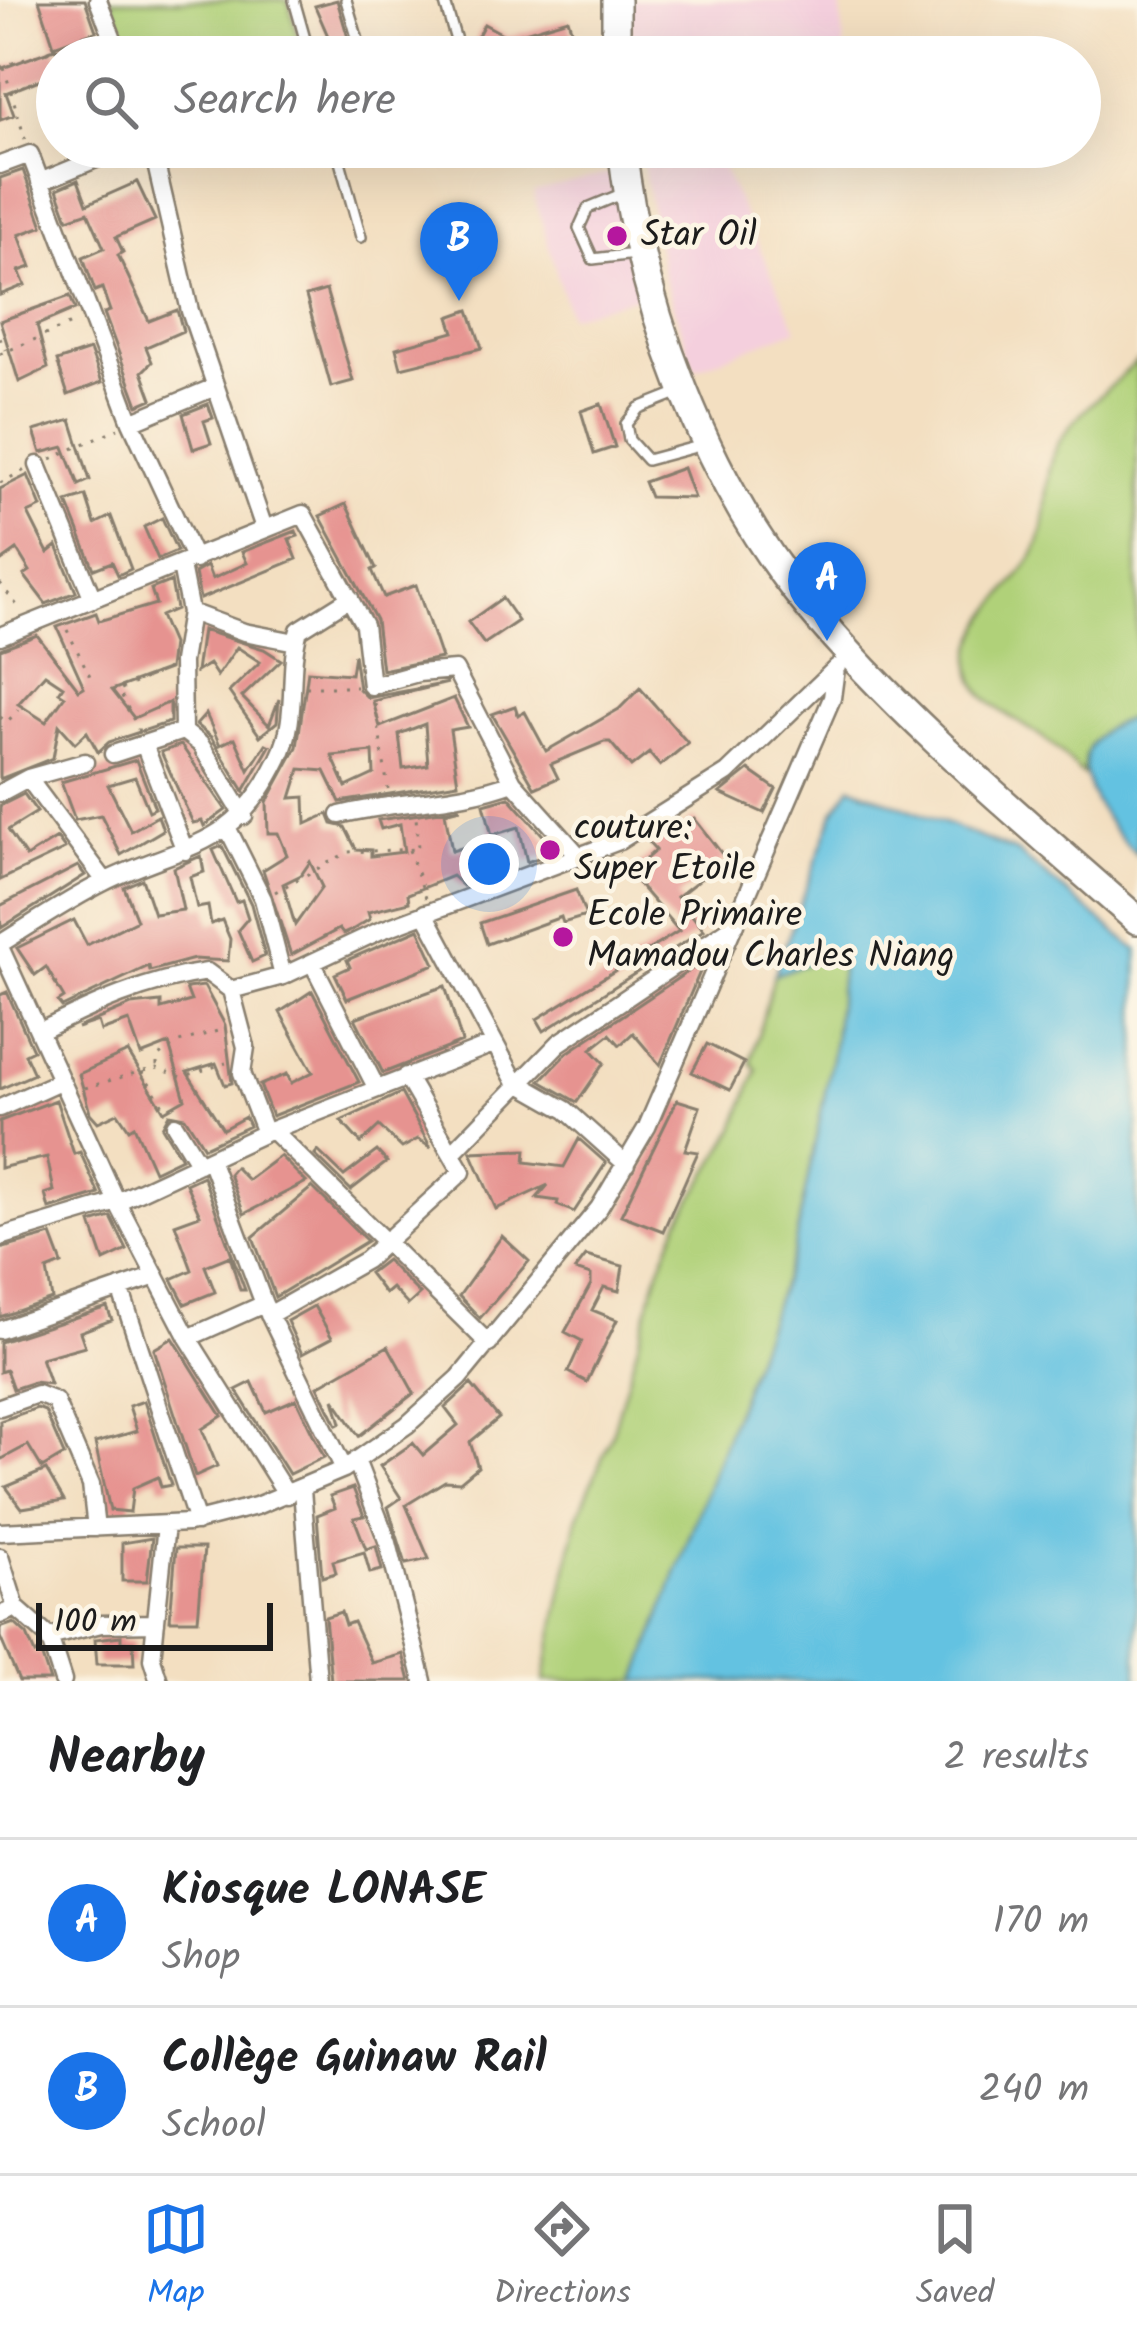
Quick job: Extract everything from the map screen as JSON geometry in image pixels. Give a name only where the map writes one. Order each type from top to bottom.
[{"type":"highway","points":[[616,0],[616,36]]},
{"type":"highway","points":[[625,168],[640,253],[687,389],[710,442],[784,577],[843,660],[1137,920]]},
{"type":"street","points":[[98,0],[112,36]]},
{"type":"street","points":[[0,166],[30,154],[188,563],[183,731]]},
{"type":"street","points":[[40,182],[74,168]]},
{"type":"street","points":[[157,168],[190,311],[264,528]]},
{"type":"street","points":[[131,422],[215,387]]},
{"type":"street","points":[[38,465],[93,599]]},
{"type":"street","points":[[0,636],[188,563],[264,528],[306,516],[369,642],[371,686],[418,673],[455,670],[513,782],[580,857]]},
{"type":"street","points":[[318,1681],[295,1492],[188,1338],[117,1202],[0,945],[105,881],[185,851],[244,816],[279,758],[296,686],[296,642],[308,621],[350,598]]},
{"type":"street","points":[[190,612],[296,642]]},
{"type":"street","points":[[231,990],[314,964],[428,912],[580,857],[649,825],[727,773],[843,660]]},
{"type":"street","points":[[0,1532],[197,1522],[295,1492],[350,1465],[430,1405],[489,1343],[590,1221],[666,1094],[832,698],[843,660]]},
{"type":"street","points":[[113,754],[183,731]]},
{"type":"street","points":[[183,731],[200,744],[244,816]]},
{"type":"street","points":[[144,743],[185,851]]},
{"type":"street","points":[[0,793],[28,778],[85,762]]},
{"type":"street","points":[[28,778],[105,881]]},
{"type":"street","points":[[340,815],[389,802],[453,798],[513,782]]},
{"type":"street","points":[[228,829],[263,899],[283,976]]},
{"type":"street","points":[[428,912],[493,1043],[520,1085],[566,1109],[626,1164]]},
{"type":"street","points":[[453,1152],[559,1043],[739,922]]},
{"type":"street","points":[[314,964],[376,1087]]},
{"type":"street","points":[[39,1032],[138,988],[207,972],[231,990],[242,1023],[248,1096],[268,1132],[426,1276],[489,1343]]},
{"type":"street","points":[[0,1237],[117,1202],[268,1132],[493,1043]]},
{"type":"street","points":[[188,1338],[345,1275],[462,1172],[406,1076]]},
{"type":"street","points":[[0,1108],[63,1088]]},
{"type":"street","points":[[176,1125],[204,1162],[267,1309],[350,1465],[402,1590],[423,1681]]},
{"type":"street","points":[[0,1330],[156,1276]]},
{"type":"street","points":[[120,1288],[197,1522]]},
{"type":"street","points":[[0,1407],[37,1394],[55,1401],[91,1485],[96,1528]]},
{"type":"street","points":[[160,1681],[152,1659],[166,1525]]},
{"type":"street","points":[[0,1557],[8,1611],[49,1637],[63,1681]]},
{"type":"street","points":[[49,1637],[101,1624],[157,1624]]},
{"type":"lane","points":[[294,0],[304,36]]},
{"type":"lane","points":[[346,0],[357,36]]},
{"type":"lane","points":[[444,0],[454,36]]},
{"type":"lane","points":[[342,168],[362,237]]},
{"type":"lane","points":[[628,191],[588,208],[579,228],[593,260],[640,253]]},
{"type":"lane","points":[[687,389],[639,408],[626,424],[629,440],[647,460],[710,442]]},
{"type":"path","points":[[99,36],[111,32]]},
{"type":"path","points":[[30,154],[2,67],[36,56]]},
{"type":"path","points":[[0,338],[3,353],[91,316]]},
{"type":"path","points":[[0,482],[131,422]]},
{"type":"path","points":[[0,583],[32,623]]},
{"type":"path","points":[[60,613],[93,682]]},
{"type":"path","points":[[144,743],[119,690],[182,662]]},
{"type":"path","points":[[296,686],[371,686],[389,802]]},
{"type":"path","points":[[0,717],[7,722],[18,710]]},
{"type":"path","points":[[263,899],[348,852],[418,849],[416,800]]},
{"type":"path","points":[[409,850],[428,912]]},
{"type":"path","points":[[157,1068],[157,1057],[166,1048],[242,1023]]},
{"type":"path","points":[[63,1088],[157,1068],[182,1077],[244,1058]]},
{"type":"path","points":[[142,1071],[176,1125]]},
{"type":"shaded area","points":[[630,0],[840,1],[843,36],[631,36]]},
{"type":"shaded area","points":[[629,168],[654,292],[569,316],[533,192]]},
{"type":"shaded area","points":[[644,168],[723,168],[797,329],[695,369],[663,275]]},
{"type":"green space","points":[[110,0],[288,0],[297,36],[124,36]]},
{"type":"green space","points":[[1137,361],[1137,716],[1126,719],[1086,754],[1083,775],[1050,743],[983,695],[971,669],[972,651],[988,617],[1040,541],[1056,447],[1081,414]]},
{"type":"green space","points":[[843,950],[833,1053],[793,1253],[637,1681],[544,1681],[577,1519],[612,1434],[659,1270],[680,1219],[734,1131],[757,1070],[751,1062],[774,975]]},
{"type":"water","points":[[1137,716],[1137,855],[1094,798],[1086,759],[1093,742],[1110,727]]},
{"type":"water","points":[[851,786],[1017,852],[1137,950],[1137,1681],[637,1681],[793,1253],[833,1053],[843,951],[774,975],[835,810]]},
{"type":"building","points":[[39,0],[85,0],[96,31],[51,36]]},
{"type":"building","points":[[337,0],[348,36],[328,36],[315,6]]},
{"type":"building","points":[[568,19],[573,36],[511,36]]},
{"type":"building","points":[[484,24],[506,36],[478,36]]},
{"type":"building","points":[[36,56],[36,81],[6,93],[14,115],[0,120],[0,69]]},
{"type":"building","points":[[23,170],[43,226],[19,235],[31,267],[19,271],[25,285],[0,295],[0,178]]},
{"type":"building","points":[[78,180],[87,204],[137,182],[155,220],[116,237],[123,252],[118,255],[149,321],[177,310],[183,331],[146,347],[152,362],[142,372],[152,399],[138,405],[104,313],[110,311],[102,288],[95,291],[83,257],[104,248],[88,212],[68,219],[57,189]]},
{"type":"building","points":[[326,290],[353,381],[331,387],[306,296]]},
{"type":"building","points":[[70,296],[75,309],[37,325],[48,368],[19,382],[0,321]]},
{"type":"building","points":[[469,310],[482,348],[401,368],[396,348],[454,332],[449,317]]},
{"type":"building","points":[[90,350],[102,382],[68,395],[57,361]]},
{"type":"building","points":[[208,404],[213,418],[204,421],[211,443],[193,449],[183,414]]},
{"type":"building","points":[[601,404],[615,447],[594,454],[581,411]]},
{"type":"building","points":[[71,420],[90,480],[79,485],[64,447],[41,453],[34,431]]},
{"type":"building","points":[[683,468],[694,498],[650,497],[644,482]]},
{"type":"building","points":[[28,475],[41,507],[28,513],[48,553],[57,546],[76,592],[46,604],[24,575],[30,571],[17,550],[0,562],[0,489]]},
{"type":"building","points":[[86,496],[95,524],[111,516],[131,569],[118,575],[112,562],[94,569],[67,502]]},
{"type":"building","points":[[346,504],[384,597],[416,585],[441,658],[382,670],[376,620],[320,516]]},
{"type":"building","points":[[162,518],[177,551],[158,559],[144,527]]},
{"type":"building","points":[[296,531],[298,536],[289,539],[297,559],[200,599],[195,573],[207,566],[212,579],[247,563],[242,552]]},
{"type":"building","points":[[171,581],[176,609],[160,616],[172,644],[169,669],[112,690],[134,718],[170,702],[170,722],[109,742],[98,752],[87,732],[75,743],[59,725],[53,758],[0,779],[0,649],[37,635],[79,690],[84,687],[57,627],[96,613],[99,621],[156,604],[151,589]],"holes":[[[45,674],[63,686],[59,692],[65,696],[46,722],[18,704]]]},
{"type":"building","points":[[502,598],[518,621],[484,644],[468,622]]},
{"type":"building","points":[[202,630],[264,649],[281,660],[242,697],[269,725],[279,699],[277,722],[260,736],[229,692],[260,662],[237,647],[217,676],[209,664],[196,672]]},
{"type":"building","points":[[354,654],[359,689],[368,698],[448,683],[373,701],[380,727],[454,698],[468,727],[450,730],[458,783],[340,802],[325,771],[300,769],[291,798],[305,797],[306,824],[328,814],[332,824],[345,827],[356,849],[371,850],[371,856],[404,852],[400,824],[381,829],[378,820],[461,808],[445,812],[452,851],[493,838],[503,871],[463,886],[452,876],[408,894],[409,902],[368,912],[370,919],[352,930],[343,934],[339,929],[291,955],[263,870],[287,855],[278,833],[268,833],[267,802],[297,747],[308,671],[351,674]],"holes":[[[425,724],[428,765],[403,769],[399,734]],[[373,752],[374,774],[346,787],[332,756]],[[310,862],[322,887],[295,925],[283,884],[301,875]]]},
{"type":"building","points":[[640,688],[688,743],[660,766],[649,753],[631,767],[610,742],[604,742],[551,764],[558,778],[535,788],[492,714],[515,706],[518,715],[525,712],[546,751],[619,709]]},
{"type":"building","points":[[206,714],[220,745],[235,738],[249,770],[266,744],[270,746],[244,791],[211,737],[196,725]]},
{"type":"building","points":[[181,745],[226,810],[204,826],[202,821],[193,823],[161,752]]},
{"type":"building","points":[[136,760],[155,808],[149,811],[135,777],[108,785],[131,831],[158,816],[163,830],[121,855],[101,815],[75,820],[61,782]]},
{"type":"building","points":[[749,770],[776,789],[764,813],[720,793]]},
{"type":"building","points":[[24,794],[37,812],[8,830],[26,857],[57,838],[65,849],[0,880],[0,806]]},
{"type":"building","points":[[509,797],[557,851],[527,862],[519,827],[492,835],[484,804]]},
{"type":"building","points":[[694,818],[726,859],[677,897],[704,930],[544,1031],[537,1019],[679,931],[629,873],[656,850],[646,839],[673,823],[679,830]]},
{"type":"building","points":[[222,846],[251,904],[265,956],[252,962],[238,930],[248,918],[242,900],[236,902],[213,850]]},
{"type":"building","points":[[201,856],[204,872],[190,877],[197,908],[208,906],[211,924],[222,920],[230,939],[228,961],[194,959],[150,971],[149,966],[62,1007],[58,1002],[64,998],[46,967],[35,975],[17,948],[74,920],[87,945],[137,920],[124,887],[142,879],[154,914],[183,910],[174,868]]},
{"type":"building","points":[[78,866],[85,875],[1,928],[0,906]]},
{"type":"building","points":[[576,890],[586,916],[563,923],[561,917],[487,944],[480,923]]},
{"type":"building","points":[[419,929],[435,964],[347,999],[335,974],[350,967],[347,960]]},
{"type":"building","points":[[705,960],[660,1065],[633,1033],[620,1045],[610,1034],[591,1049],[604,1063],[577,1102],[540,1081],[567,1053]]},
{"type":"building","points":[[204,986],[225,1025],[232,1083],[225,1085],[216,1063],[187,1072],[223,1129],[245,1117],[249,1126],[204,1147],[185,1117],[169,1114],[162,1127],[181,1158],[154,1171],[134,1126],[129,1129],[118,1113],[98,1122],[90,1113],[79,1074],[128,1052],[164,1111],[185,1099],[169,1044],[141,1055],[129,1021],[101,1031],[98,1021],[77,1028],[131,1005],[161,1002],[161,1009],[191,1001],[186,988]]},
{"type":"building","points":[[445,986],[462,1042],[383,1073],[355,1018]]},
{"type":"building","points":[[312,991],[359,1082],[272,1116],[260,1085],[287,1074],[291,1083],[313,1072],[280,1012]]},
{"type":"building","points":[[7,992],[33,1050],[25,1054],[34,1074],[0,1089],[0,995]]},
{"type":"building","points":[[707,1044],[744,1063],[730,1090],[692,1072]]},
{"type":"building","points":[[401,1093],[431,1148],[418,1139],[402,1148],[379,1126],[361,1143],[341,1121]]},
{"type":"building","points":[[56,1100],[74,1154],[80,1152],[99,1194],[49,1209],[45,1194],[54,1191],[47,1157],[0,1168],[0,1121]]},
{"type":"building","points":[[677,1100],[700,1107],[685,1150],[698,1152],[663,1231],[621,1215]]},
{"type":"building","points":[[579,1139],[606,1163],[574,1212],[557,1205],[558,1201],[537,1198],[548,1185],[496,1209],[471,1152],[526,1150],[525,1162],[564,1167]]},
{"type":"building","points":[[318,1151],[344,1176],[377,1151],[387,1162],[351,1190],[315,1155]]},
{"type":"building","points":[[280,1156],[306,1182],[244,1214],[229,1174],[235,1167],[248,1180]]},
{"type":"building","points":[[203,1176],[245,1290],[240,1290],[230,1256],[205,1266],[215,1292],[185,1304],[172,1279],[192,1270],[175,1224],[200,1215],[186,1184]]},
{"type":"building","points":[[312,1187],[367,1241],[275,1297],[253,1237]]},
{"type":"building","points":[[111,1217],[127,1250],[104,1261],[91,1223]]},
{"type":"building","points":[[51,1235],[62,1264],[47,1270],[52,1299],[0,1317],[0,1249]]},
{"type":"building","points":[[502,1236],[529,1261],[480,1318],[459,1296]]},
{"type":"building","points":[[586,1256],[623,1266],[619,1291],[604,1287],[592,1310],[617,1320],[587,1382],[568,1372],[582,1341],[565,1332],[591,1284],[591,1275],[575,1270]]},
{"type":"building","points":[[386,1260],[420,1294],[408,1305],[392,1288],[385,1294],[369,1273]]},
{"type":"building","points":[[314,1306],[332,1338],[302,1354],[287,1321]]},
{"type":"building","points":[[107,1307],[112,1320],[80,1332],[85,1346],[41,1358],[50,1384],[34,1382],[13,1389],[6,1370],[0,1372],[0,1342]]},
{"type":"building","points":[[173,1338],[222,1416],[202,1429],[217,1466],[195,1476],[154,1349]]},
{"type":"building","points":[[388,1346],[414,1393],[359,1436],[334,1399],[341,1423],[337,1425],[318,1386]]},
{"type":"building","points":[[252,1382],[266,1412],[296,1399],[324,1457],[289,1474],[236,1390]]},
{"type":"building","points":[[471,1384],[499,1418],[470,1442],[478,1467],[460,1482],[445,1481],[406,1505],[429,1559],[406,1564],[388,1507],[401,1498],[380,1466],[413,1443],[423,1455],[458,1425],[445,1408]]},
{"type":"building","points":[[144,1401],[171,1485],[161,1487],[158,1477],[133,1488],[130,1512],[110,1510],[95,1443],[137,1431],[129,1406]]},
{"type":"building","points":[[37,1408],[45,1411],[64,1455],[42,1468],[28,1445],[0,1460],[0,1421]]},
{"type":"building","points":[[46,1470],[64,1501],[22,1508],[6,1487]]},
{"type":"building","points":[[353,1488],[364,1516],[354,1518],[366,1549],[376,1546],[382,1570],[370,1573],[364,1552],[333,1561],[336,1573],[322,1577],[317,1515],[335,1508],[330,1496]]},
{"type":"building","points":[[152,1538],[147,1581],[122,1581],[122,1543]]},
{"type":"building","points":[[176,1548],[204,1548],[198,1620],[170,1620]]},
{"type":"building","points":[[341,1612],[345,1625],[353,1622],[372,1663],[403,1654],[410,1681],[331,1681],[325,1617]]},
{"type":"building","points":[[14,1623],[27,1635],[35,1654],[40,1651],[50,1681],[19,1681],[0,1637],[0,1628]]},
{"type":"building","points":[[121,1636],[121,1641],[133,1642],[134,1664],[97,1664],[95,1639]]},
{"type":"place","name":"Star Oil","points":[[617,236]]},
{"type":"place","name":"Collège Guinaw Rail","points":[[459,301]]},
{"type":"place","name":"Kiosque LONASE","points":[[827,641]]},
{"type":"place","name":"couture: Super Etoile","points":[[550,850]]},
{"type":"place","name":"Ecole Primaire Mamadou Charles Niang","points":[[563,937]]}]
